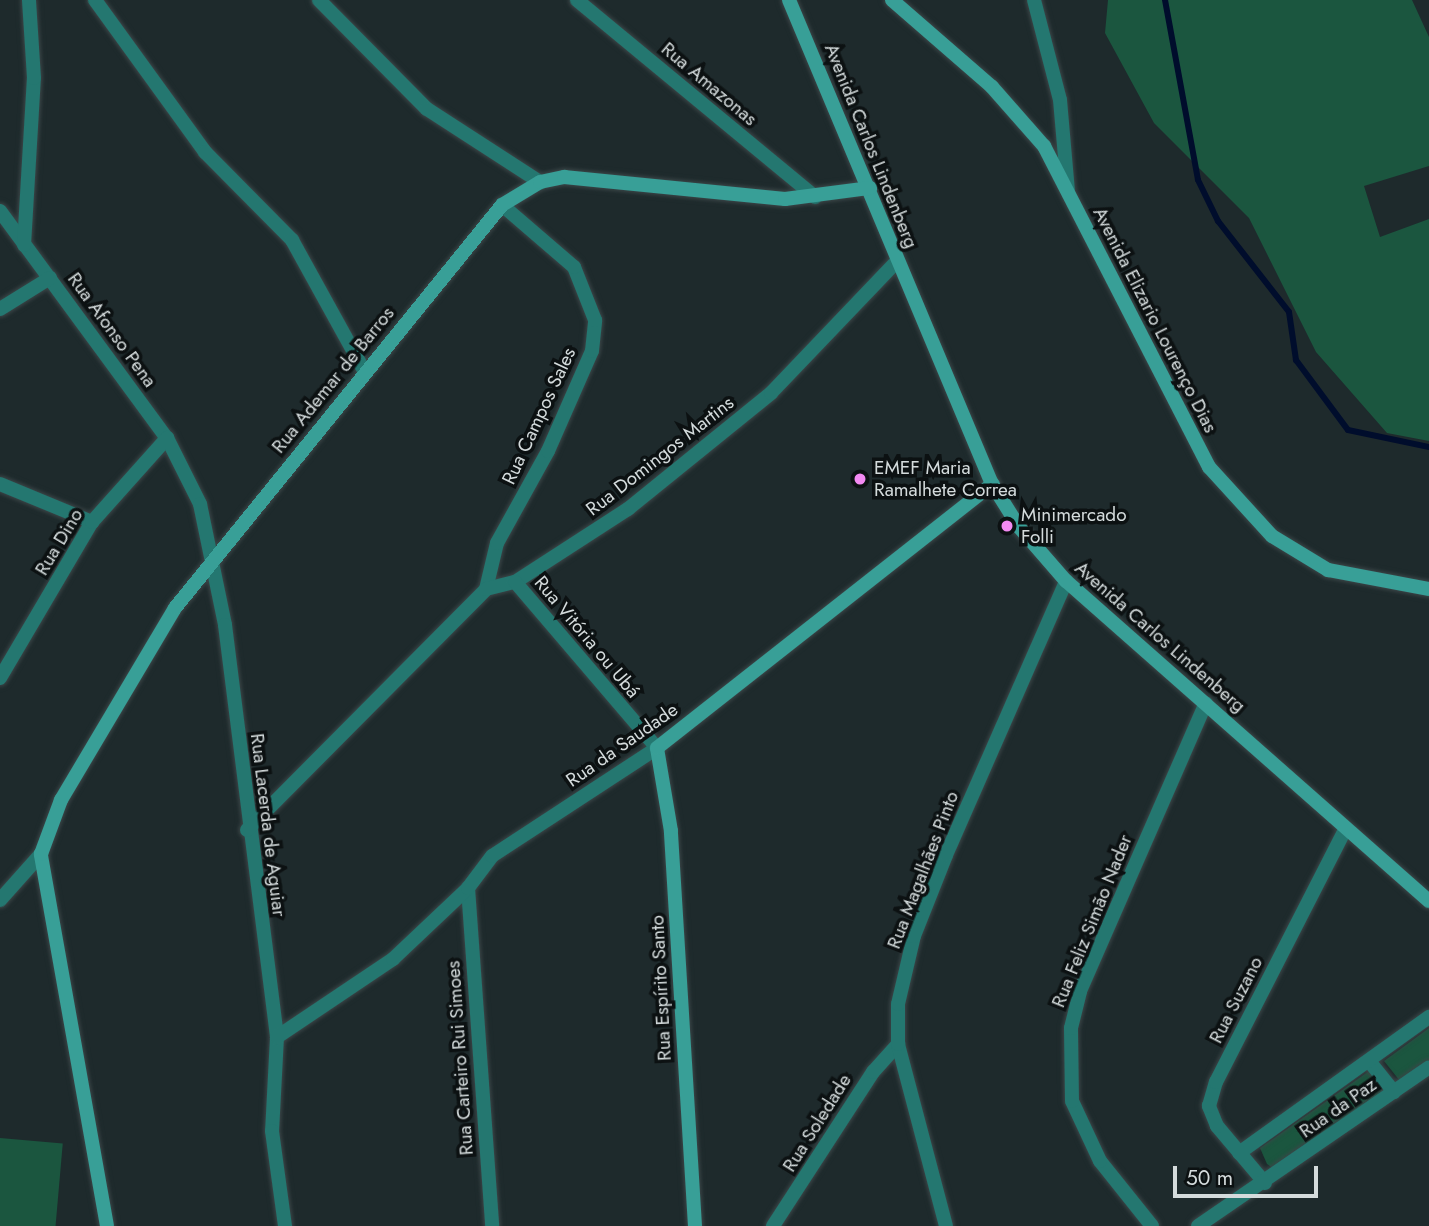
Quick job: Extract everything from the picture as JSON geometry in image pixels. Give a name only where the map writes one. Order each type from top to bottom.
[{"type":"street","points":[[23,246],[34,78],[29,0]]},
{"type":"street","points":[[95,0],[205,152],[292,240],[365,372]]},
{"type":"street","points":[[319,0],[427,109],[540,182]]},
{"type":"street","name":"Rua Amazonas","points":[[577,0],[815,197]]},
{"type":"street","name":"Avenida Carlos Lindenberg","points":[[789,0],[992,484],[1066,581],[1429,901]]},
{"type":"street","name":"Avenida Elizario Lourenço Dias","points":[[892,0],[992,87],[1044,146],[1209,467],[1280,542],[1328,569],[1429,589]]},
{"type":"street","points":[[1034,0],[1060,100],[1068,191]]},
{"type":"street","name":"Rua Ademar de Barros","points":[[0,900],[41,854],[61,800],[175,608],[214,556],[502,205],[540,182],[585,176],[815,197],[870,188]]},
{"type":"street","name":"Rua Campos Sales","points":[[486,589],[497,543],[548,451],[592,351],[595,320],[574,267],[502,205]]},
{"type":"street","name":"Rua Afonso Pena","points":[[0,211],[23,246],[50,278],[167,438]]},
{"type":"street","name":"Rua Domingos Martins","points":[[486,589],[516,582],[628,509],[771,393],[897,261]]},
{"type":"street","points":[[0,309],[50,278]]},
{"type":"street","name":"Rua Dino","points":[[0,678],[92,522],[167,438]]},
{"type":"street","name":"Rua Lacerda de Aguiar","points":[[167,438],[200,504],[214,556],[247,830],[277,1037],[272,1131],[285,1226]]},
{"type":"street","points":[[0,484],[92,522]]},
{"type":"street","name":"Rua da Saudade","points":[[277,1037],[393,960],[468,888],[492,856],[657,748],[992,484]]},
{"type":"street","name":"Rua Magalhães Pinto","points":[[946,1226],[898,1044],[898,1004],[914,936],[1066,581]]},
{"type":"street","name":"Rua Vitória ou Ubá","points":[[516,582],[657,748]]},
{"type":"street","points":[[247,830],[486,589]]},
{"type":"street","name":"Rua Feliz Simão Nader","points":[[1152,1226],[1100,1161],[1072,1101],[1070,1028],[1080,991],[1206,703]]},
{"type":"street","name":"Rua Espírito Santo","points":[[657,748],[671,831],[695,1226]]},
{"type":"street","name":"Rua Suzano","points":[[1265,1183],[1239,1153],[1209,1106],[1216,1082],[1346,828]]},
{"type":"street","points":[[41,854],[107,1226]]},
{"type":"street","name":"Rua Carteiro Rui Simoes","points":[[468,888],[492,1226]]},
{"type":"street","points":[[1239,1153],[1429,1017]]},
{"type":"street","name":"Rua Soledade","points":[[772,1226],[898,1044]]},
{"type":"street","points":[[1369,1061],[1394,1092]]},
{"type":"street","name":"Rua da Paz","points":[[1198,1226],[1265,1183],[1429,1067]]},
{"type":"green space","points":[[1108,0],[1412,0],[1429,37],[1429,166],[1364,186],[1380,237],[1429,219],[1429,441],[1387,433],[1316,352],[1249,218],[1154,123],[1105,33]]},
{"type":"green space","points":[[1429,1028],[1429,1060],[1400,1081],[1384,1061]]},
{"type":"green space","points":[[1369,1071],[1384,1091],[1274,1169],[1267,1164],[1260,1148]]},
{"type":"green space","points":[[0,1138],[63,1143],[56,1226],[0,1226]]},
{"type":"waterway","points":[[1165,0],[1198,180],[1218,221],[1289,312],[1296,360],[1348,430],[1429,447]]},
{"type":"place","name":"EMEF Maria Ramalhete Correa","points":[[860,479]]},
{"type":"place","name":"Minimercado Folli","points":[[1007,526]]}]
